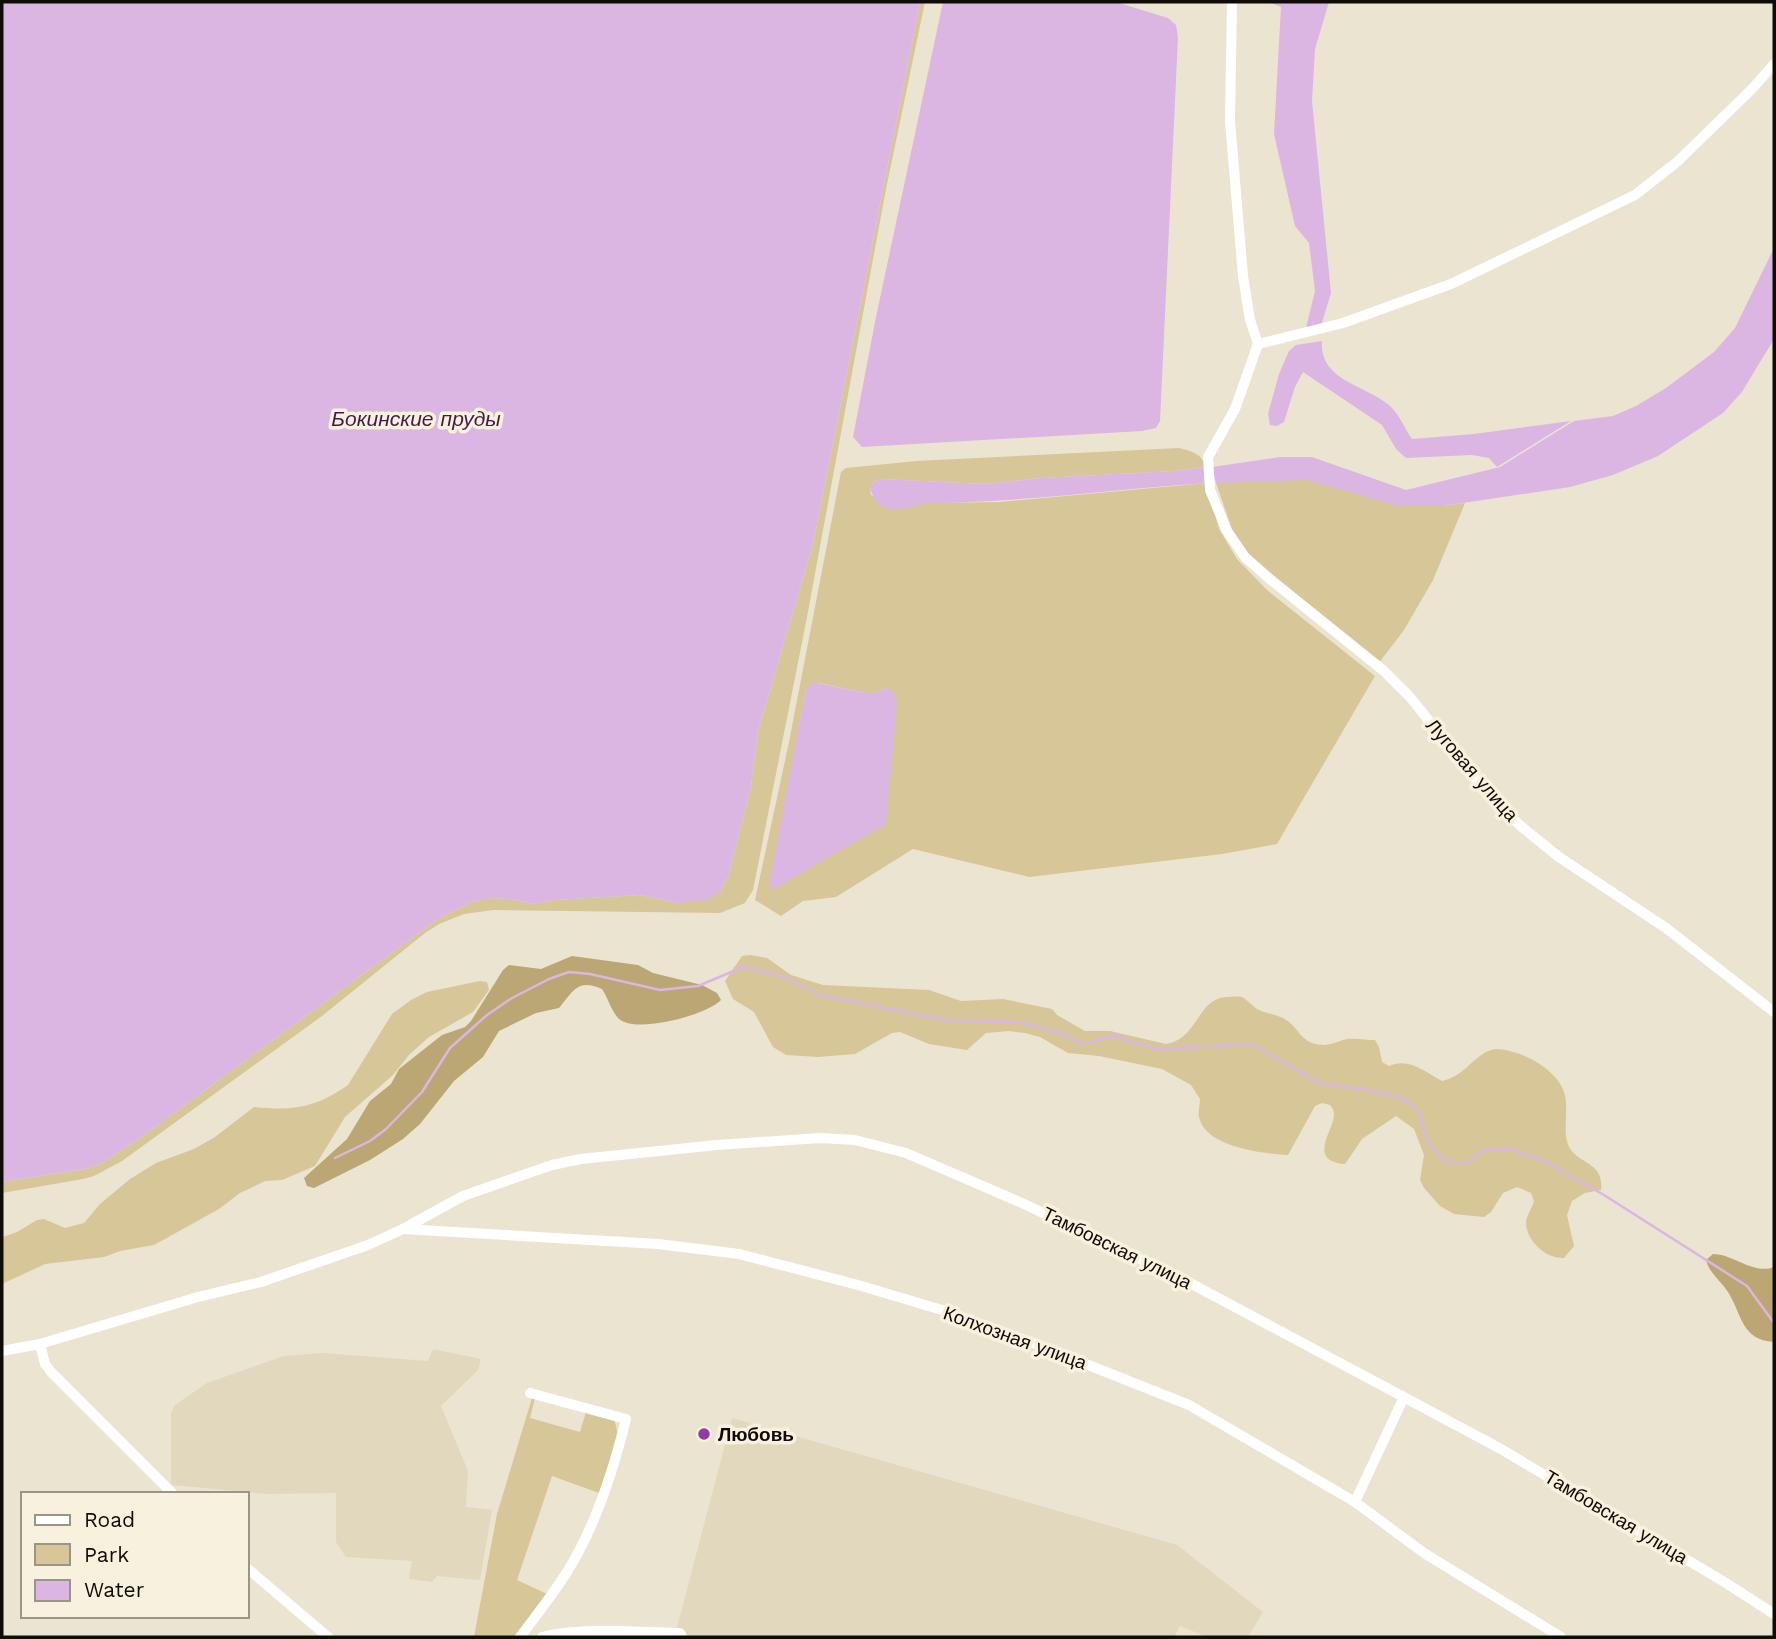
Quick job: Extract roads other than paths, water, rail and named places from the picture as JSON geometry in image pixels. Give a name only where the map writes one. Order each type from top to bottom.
[{"type":"street","points":[[1232,2],[1230,121],[1243,276],[1250,320],[1258,344],[1343,323],[1451,284],[1635,195],[1676,162],[1774,65]]},
{"type":"street","name":"Луговая улица","points":[[1258,344],[1235,409],[1208,457],[1210,489],[1227,531],[1245,556],[1384,671],[1410,697],[1490,797],[1523,828],[1559,856],[1666,928],[1774,1012]]},
{"type":"street","name":"Тамбовская улица","points":[[2,1351],[40,1344],[198,1297],[261,1282],[337,1257],[403,1229],[463,1196],[522,1174],[581,1159],[756,1142],[820,1138],[855,1140],[906,1153],[1023,1203],[1190,1283],[1501,1449],[1774,1614]]},
{"type":"street","name":"Колхозная улица","points":[[403,1229],[658,1244],[739,1254],[942,1310],[1032,1342],[1189,1405],[1355,1502],[1424,1553],[1561,1637]]},
{"type":"street","points":[[40,1344],[45,1364],[171,1492]]},
{"type":"street","points":[[520,1637],[578,1554],[597,1513],[626,1419],[530,1393]]},
{"type":"street","points":[[1355,1502],[1404,1397]]},
{"type":"street","points":[[248,1569],[327,1637]]},
{"type":"street","points":[[542,1637],[634,1631],[680,1633],[682,1637]]},
{"type":"water","name":"Бокинские пруды","points":[[2,2],[920,2],[813,544],[758,731],[751,787],[728,877],[720,892],[708,900],[678,903],[640,895],[532,904],[512,899],[489,898],[472,902],[439,918],[140,1138],[102,1163],[90,1168],[2,1182]]},
{"type":"water","points":[[943,2],[1116,2],[1168,18],[1176,25],[1178,37],[1160,421],[1156,428],[862,447],[853,437]]},
{"type":"water","points":[[1269,2],[1329,2],[1315,49],[1312,101],[1331,293],[1321,326],[1306,328],[1315,291],[1309,243],[1295,226],[1274,134],[1281,7]]},
{"type":"water","points":[[1774,248],[1774,339],[1742,392],[1723,413],[1658,456],[1613,475],[1570,487],[1443,506],[1399,506],[1307,480],[1216,483],[1212,467],[1281,457],[1312,457],[1406,490],[1500,467],[1574,421],[1613,416],[1636,406],[1666,388],[1714,352],[1735,328]]},
{"type":"water","points":[[1322,341],[1323,354],[1336,374],[1390,406],[1412,439],[1571,421],[1497,467],[1489,458],[1472,455],[1406,458],[1396,449],[1382,425],[1303,372],[1295,387],[1284,422],[1277,426],[1270,425],[1268,414],[1279,374],[1289,351],[1296,345]]},
{"type":"water","points":[[1206,467],[1207,483],[1035,498],[927,503],[895,509],[879,504],[870,487],[881,479],[985,484]]},
{"type":"water","points":[[813,682],[866,693],[887,688],[895,694],[897,702],[886,824],[774,889],[770,888],[770,880],[806,689]]},
{"type":"waterway","points":[[335,1158],[370,1141],[386,1129],[422,1092],[450,1048],[487,1015],[512,998],[549,979],[569,972],[590,974],[660,990],[698,986],[743,967],[785,977],[820,995],[946,1020],[1020,1022],[1060,1033],[1079,1042],[1089,1043],[1114,1035],[1133,1043],[1162,1049],[1252,1044],[1321,1084],[1364,1089],[1404,1099],[1419,1112],[1428,1142],[1450,1163],[1469,1162],[1484,1150],[1511,1149],[1542,1160],[1604,1195],[1747,1286],[1774,1323]]},
{"type":"place","name":"Любовь","points":[[704,1434]]}]
